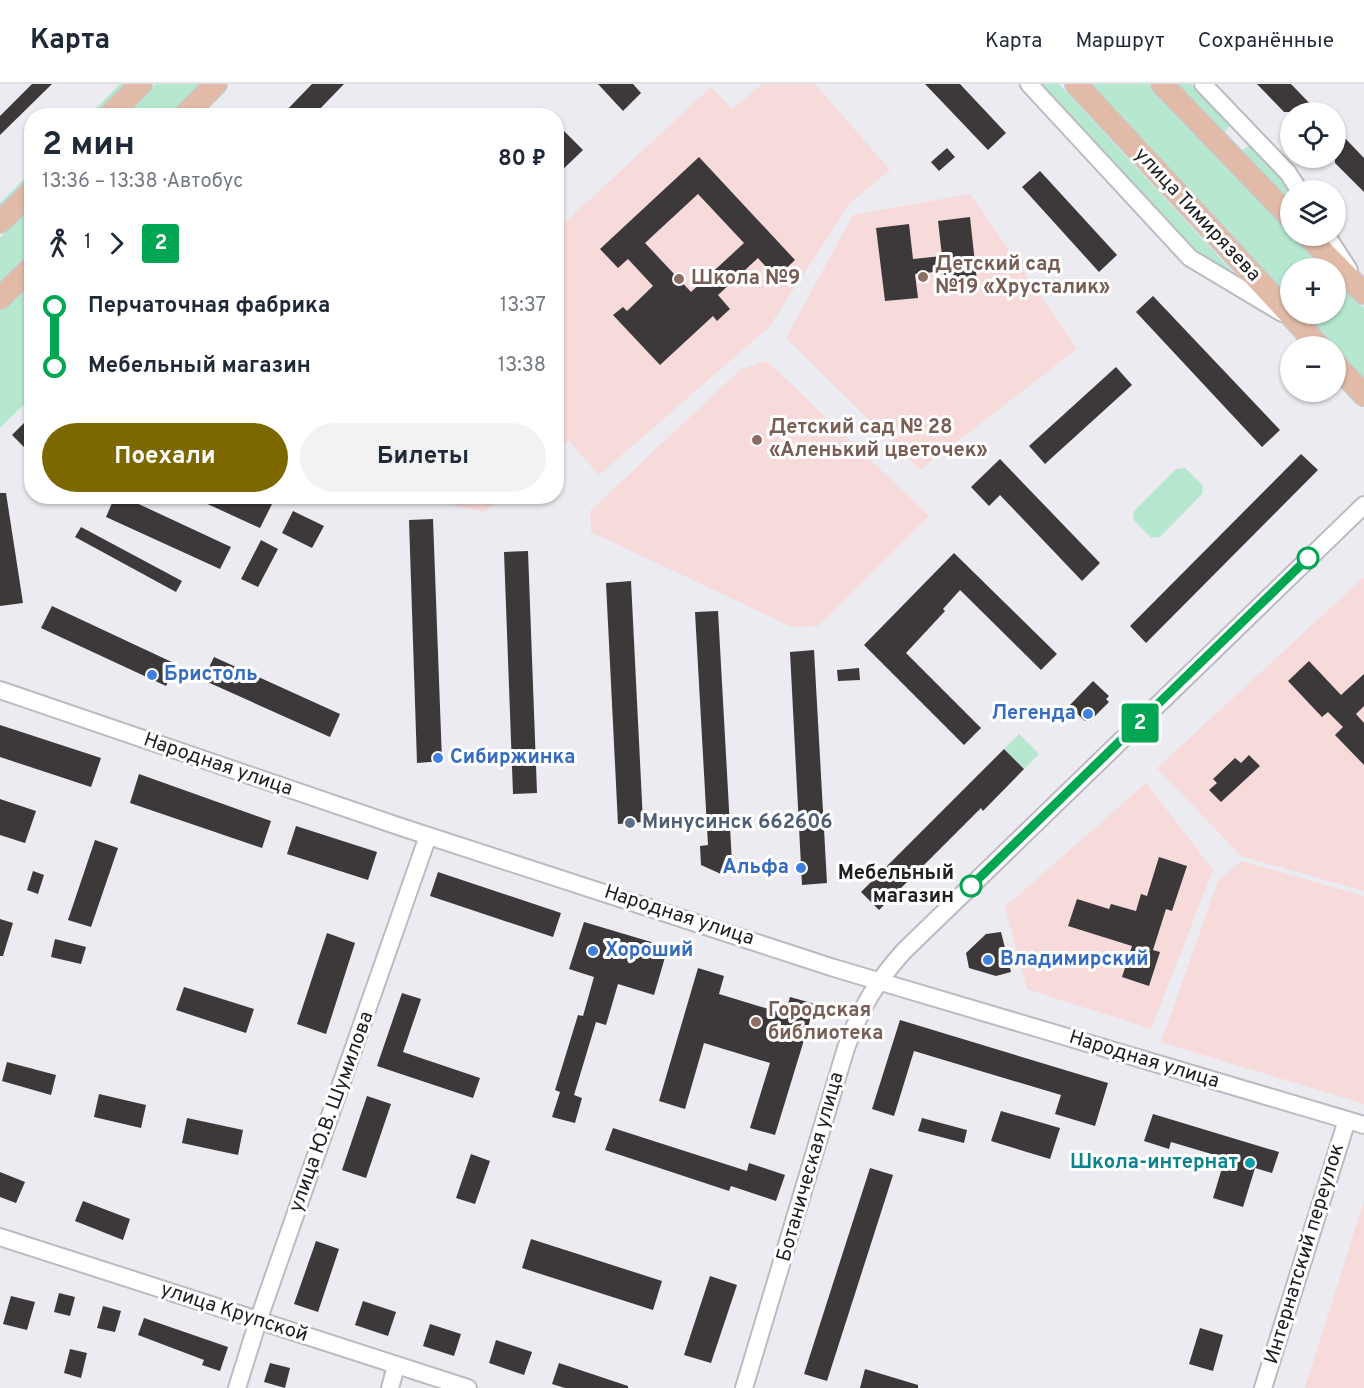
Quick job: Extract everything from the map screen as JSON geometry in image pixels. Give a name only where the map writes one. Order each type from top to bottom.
[{"type":"main road","points":[[117,108],[141,84]]},
{"type":"main road","points":[[192,108],[216,84]]},
{"type":"main road","name":"улица Тимирязева","points":[[1076,84],[1280,305]]},
{"type":"main road","points":[[1162,84],[1280,207]]},
{"type":"main road","points":[[0,222],[24,199]]},
{"type":"main road","points":[[1318,246],[1364,293]]},
{"type":"main road","points":[[0,298],[24,275]]},
{"type":"main road","name":"улица Тимирязева","points":[[1298,324],[1309,336]]},
{"type":"main road","points":[[1346,376],[1364,395]]},
{"type":"street","points":[[1029,84],[1190,258],[1280,312]]},
{"type":"street","points":[[1203,84],[1293,180]]},
{"type":"street","points":[[1334,246],[1364,293]]},
{"type":"street","name":"Ботаническая улица","points":[[744,1388],[846,1048],[858,1016],[877,981],[904,951],[1364,504]]},
{"type":"street","name":"Народная улица","points":[[0,690],[428,836],[877,981],[1364,1125]]},
{"type":"street","name":"улица Ю.В. Шумилова","points":[[237,1388],[258,1321],[428,836]]},
{"type":"street","name":"Интернатский переулок","points":[[1263,1388],[1347,1120]]},
{"type":"street","name":"улица Крупской","points":[[0,1237],[468,1388]]},
{"type":"street","points":[[390,1388],[396,1366]]},
{"type":"shaded area","name":"Школа №9","points":[[762,84],[815,84],[890,170],[850,203],[769,327],[599,475],[568,440],[564,444],[564,224],[711,87],[732,109]]},
{"type":"shaded area","name":"Детский сад №19 «Хрусталик»","points":[[970,194],[1077,349],[920,470],[786,338],[853,215]]},
{"type":"shaded area","name":"Детский сад № 28 «Аленький цветочек»","points":[[767,361],[929,516],[818,626],[792,627],[591,532],[590,511],[741,369]]},
{"type":"shaded area","points":[[449,504],[494,504],[484,512]]},
{"type":"shaded area","points":[[1364,577],[1364,891],[1241,856],[1157,768]]},
{"type":"shaded area","points":[[1146,783],[1213,870],[1151,1029],[1027,989],[1005,907]]},
{"type":"shaded area","points":[[1241,861],[1364,896],[1364,1104],[1161,1042],[1218,881]]},
{"type":"shaded area","points":[[1364,1201],[1364,1388],[1305,1388]]},
{"type":"green space","points":[[120,84],[131,84],[106,108],[96,108]]},
{"type":"green space","points":[[156,84],[202,84],[177,108],[132,108]]},
{"type":"green space","points":[[1033,84],[1059,84],[1255,296],[1210,271]]},
{"type":"green space","points":[[1084,84],[1148,84],[1280,221],[1280,246],[1304,246],[1316,258],[1280,258],[1280,294]]},
{"type":"green space","points":[[1169,84],[1191,84],[1231,125],[1224,132],[1203,119]]},
{"type":"green space","points":[[1250,145],[1283,180],[1280,180],[1280,201],[1259,180],[1242,150]]},
{"type":"green space","points":[[24,179],[24,188],[0,212],[0,203]]},
{"type":"green space","points":[[24,214],[24,258],[0,282],[0,238]]},
{"type":"green space","points":[[24,286],[24,405],[0,428],[0,310]]},
{"type":"green space","points":[[1346,289],[1364,308],[1364,384],[1346,365],[1346,336],[1319,336],[1308,324],[1346,324]]},
{"type":"green space","points":[[1185,468],[1203,486],[1202,494],[1160,537],[1151,538],[1133,519],[1134,511],[1176,469]]},
{"type":"green space","points":[[1019,734],[1039,754],[1024,769],[1004,749]]},
{"type":"building","points":[[32,84],[52,84],[28,108],[24,108],[24,111],[0,135],[0,116]]},
{"type":"building","points":[[312,84],[344,84],[321,108],[289,108]]},
{"type":"building","points":[[598,84],[633,84],[641,93],[623,111]]},
{"type":"building","points":[[925,84],[960,84],[1006,133],[988,150]]},
{"type":"building","points":[[1257,84],[1291,84],[1308,102],[1280,102],[1280,108]]},
{"type":"building","points":[[564,131],[583,150],[564,168]]},
{"type":"building","points":[[1346,139],[1364,158],[1364,192],[1340,168],[1346,168]]},
{"type":"building","points":[[947,148],[955,157],[939,171],[931,162]]},
{"type":"building","points":[[699,157],[795,260],[776,278],[758,258],[718,295],[730,309],[717,321],[713,316],[660,365],[613,315],[623,307],[627,311],[653,286],[628,259],[618,268],[600,249]],"holes":[[[698,194],[744,243],[691,292],[645,243]]]},
{"type":"building","points":[[1040,171],[1117,255],[1099,272],[1022,187]]},
{"type":"building","points":[[970,217],[978,291],[946,294],[944,271],[915,274],[918,298],[885,301],[876,228],[909,224],[913,259],[942,256],[938,221]]},
{"type":"building","points":[[1153,296],[1280,430],[1262,447],[1136,312]]},
{"type":"building","points":[[1116,367],[1132,385],[1045,464],[1029,446]]},
{"type":"building","points":[[24,423],[24,447],[12,435]]},
{"type":"building","points":[[1301,454],[1318,470],[1146,643],[1130,626]]},
{"type":"building","points":[[1000,459],[1100,563],[1082,581],[1000,495],[989,506],[971,487]]},
{"type":"building","points":[[0,493],[6,493],[23,603],[0,606]]},
{"type":"building","points":[[112,504],[139,504],[231,547],[220,569],[106,517]]},
{"type":"building","points":[[208,504],[272,504],[260,528]]},
{"type":"building","points":[[293,511],[324,526],[312,548],[282,533]]},
{"type":"building","points":[[433,519],[442,761],[417,763],[409,520]]},
{"type":"building","points":[[81,527],[182,581],[176,592],[75,537]]},
{"type":"building","points":[[261,540],[278,549],[258,587],[241,579]]},
{"type":"building","points":[[528,551],[537,793],[513,794],[504,552]]},
{"type":"building","points":[[954,553],[1057,654],[1041,670],[960,590],[943,609],[945,611],[906,653],[981,728],[964,745],[864,645]]},
{"type":"building","points":[[631,581],[643,822],[618,824],[606,583]]},
{"type":"building","points":[[52,606],[176,664],[166,686],[41,628]]},
{"type":"building","points":[[718,611],[732,863],[721,874],[701,865],[700,846],[708,845],[695,612]]},
{"type":"building","points":[[814,650],[827,883],[802,885],[790,652]]},
{"type":"building","points":[[214,657],[340,714],[330,737],[203,680]]},
{"type":"building","points":[[1309,661],[1341,695],[1364,674],[1364,706],[1356,714],[1364,723],[1364,765],[1335,735],[1343,727],[1328,712],[1322,717],[1288,681]]},
{"type":"building","points":[[859,668],[860,680],[838,681],[837,670]]},
{"type":"building","points":[[1093,681],[1109,696],[1106,699],[1109,702],[1090,721],[1087,718],[1085,721],[1069,706]]},
{"type":"building","points":[[0,725],[101,758],[91,787],[0,757]]},
{"type":"building","points":[[1004,749],[1024,769],[983,811],[981,808],[879,910],[861,892]]},
{"type":"building","points":[[1249,755],[1260,766],[1221,802],[1209,790],[1217,783],[1213,779],[1235,758],[1241,763]]},
{"type":"building","points":[[139,774],[271,821],[262,848],[130,803]]},
{"type":"building","points":[[0,799],[36,811],[25,843],[0,835]]},
{"type":"building","points":[[296,826],[377,852],[368,880],[287,854]]},
{"type":"building","points":[[95,840],[118,848],[91,927],[68,920]]},
{"type":"building","points":[[1159,857],[1187,866],[1172,911],[1166,909],[1153,950],[1160,952],[1149,986],[1122,977],[1132,946],[1068,926],[1077,899],[1109,909],[1111,904],[1136,911],[1141,894],[1147,896]]},
{"type":"building","points":[[33,871],[44,875],[38,894],[27,890]]},
{"type":"building","points":[[438,872],[561,913],[553,937],[430,896]]},
{"type":"building","points":[[0,919],[13,923],[3,956],[0,956]]},
{"type":"building","points":[[584,922],[668,947],[654,995],[618,984],[606,1025],[596,1022],[574,1095],[582,1098],[575,1123],[552,1117],[560,1092],[555,1090],[578,1015],[583,1016],[594,977],[569,969]]},
{"type":"building","name":"Владимирский","points":[[1001,932],[1011,972],[996,976],[969,968],[966,953],[986,934]]},
{"type":"building","points":[[327,933],[355,943],[326,1034],[297,1024]]},
{"type":"building","points":[[55,939],[86,947],[81,964],[51,957]]},
{"type":"building","points":[[698,968],[724,976],[719,994],[785,1014],[790,997],[815,1004],[775,1135],[750,1128],[770,1063],[704,1043],[685,1109],[659,1101]]},
{"type":"building","points":[[184,987],[254,1009],[246,1033],[176,1010]]},
{"type":"building","points":[[402,993],[421,999],[403,1052],[480,1078],[473,1098],[377,1066]]},
{"type":"building","points":[[900,1020],[1108,1083],[1095,1126],[1055,1114],[1061,1095],[914,1051],[894,1116],[872,1109]]},
{"type":"building","points":[[7,1062],[56,1075],[51,1095],[2,1081]]},
{"type":"building","points":[[99,1094],[146,1105],[141,1128],[94,1117]]},
{"type":"building","points":[[367,1096],[391,1104],[366,1178],[342,1170]]},
{"type":"building","points":[[1001,1111],[1060,1128],[1050,1159],[991,1141]]},
{"type":"building","name":"Школа-интернат","points":[[1153,1114],[1279,1152],[1272,1173],[1255,1168],[1243,1207],[1213,1198],[1225,1158],[1171,1142],[1169,1149],[1144,1141]]},
{"type":"building","points":[[187,1118],[243,1130],[238,1155],[182,1143]]},
{"type":"building","points":[[922,1118],[967,1130],[964,1143],[918,1131]]},
{"type":"building","points":[[613,1128],[747,1171],[749,1163],[785,1175],[776,1201],[731,1186],[729,1191],[605,1150]]},
{"type":"building","points":[[471,1154],[490,1161],[475,1204],[456,1198]]},
{"type":"building","points":[[870,1168],[893,1175],[827,1381],[804,1374]]},
{"type":"building","points":[[0,1172],[25,1182],[16,1203],[0,1197]]},
{"type":"building","points":[[83,1201],[130,1219],[123,1240],[75,1221]]},
{"type":"building","points":[[531,1239],[662,1281],[653,1310],[522,1268]]},
{"type":"building","points":[[316,1241],[339,1249],[318,1312],[294,1304]]},
{"type":"building","points":[[710,1276],[737,1285],[711,1363],[684,1355]]},
{"type":"building","points":[[59,1293],[75,1297],[70,1316],[54,1312]]},
{"type":"building","points":[[11,1296],[35,1302],[27,1330],[3,1324]]},
{"type":"building","points":[[363,1301],[396,1312],[388,1336],[355,1325]]},
{"type":"building","points":[[103,1306],[121,1311],[115,1332],[97,1328]]},
{"type":"building","points":[[144,1318],[228,1347],[220,1371],[202,1365],[204,1360],[138,1335]]},
{"type":"building","points":[[430,1324],[461,1334],[454,1356],[423,1346]]},
{"type":"building","points":[[1200,1328],[1223,1335],[1213,1371],[1189,1364]]},
{"type":"building","points":[[496,1340],[532,1352],[524,1375],[489,1363]]},
{"type":"building","points":[[70,1349],[87,1353],[81,1378],[64,1373]]},
{"type":"building","points":[[270,1363],[290,1368],[285,1388],[264,1382]]},
{"type":"building","points":[[559,1363],[628,1386],[628,1388],[565,1388],[552,1384]]},
{"type":"building","points":[[865,1369],[918,1385],[918,1388],[860,1388]]},
{"type":"bus line","name":"2","points":[[971,886],[1308,558]]},
{"type":"place","name":"Детский сад №19 «Хрусталик»","points":[[923,277]]},
{"type":"place","name":"Школа №9","points":[[679,279]]},
{"type":"place","name":"Детский сад № 28 «Аленький цветочек»","points":[[757,440]]},
{"type":"place","name":"Бристоль","points":[[152,675]]},
{"type":"place","name":"Легенда","points":[[1088,714]]},
{"type":"place","name":"Сибиржинка","points":[[438,758]]},
{"type":"place","name":"Минусинск 662606","points":[[630,823]]},
{"type":"place","name":"Альфа","points":[[801,868]]},
{"type":"place","name":"Мебельный магазин","points":[[971,886]]},
{"type":"place","name":"Хороший","points":[[593,951]]},
{"type":"place","name":"Владимирский","points":[[988,960]]},
{"type":"place","name":"Городская библиотека","points":[[756,1022]]},
{"type":"place","name":"Школа-интернат","points":[[1250,1163]]}]
